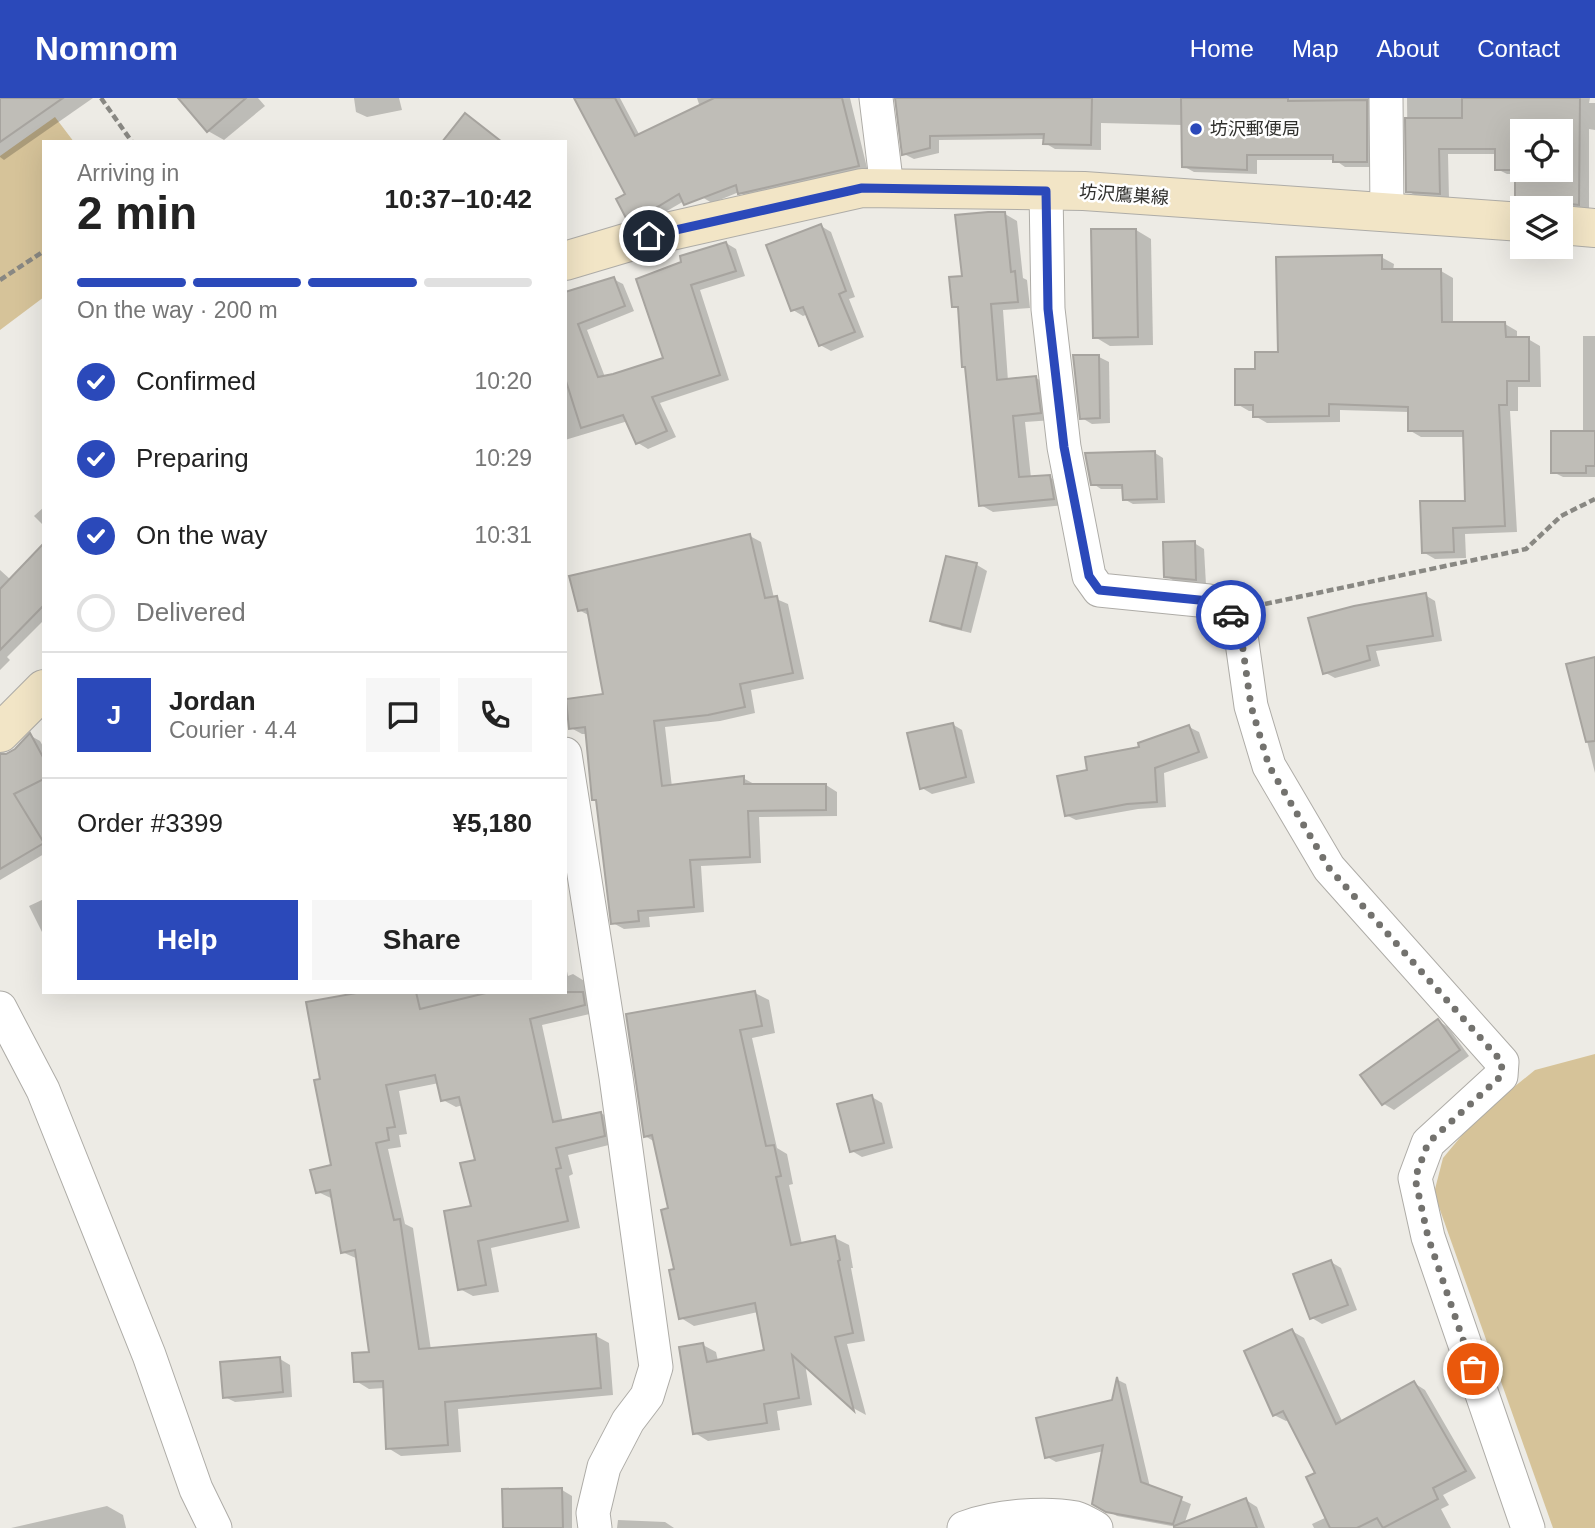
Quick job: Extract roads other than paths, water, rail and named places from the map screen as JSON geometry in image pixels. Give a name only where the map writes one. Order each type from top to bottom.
[{"type":"main road","name":"坊沢鷹巣線","points":[[567,260],[649,236],[862,188],[1084,191],[1510,221]]},
{"type":"main road","points":[[1573,226],[1595,228]]},
{"type":"main road","points":[[0,733],[42,691]]},
{"type":"street","points":[[876,98],[887,188]]},
{"type":"street","points":[[1386,98],[1387,213]]},
{"type":"street","points":[[1046,191],[1048,309],[1064,447],[1089,576],[1099,590],[1209,601],[1239,621],[1251,706],[1269,766],[1329,868],[1502,1062],[1501,1076],[1428,1143],[1415,1178],[1428,1237],[1528,1528]]},
{"type":"street","points":[[567,767],[616,1077],[656,1367],[647,1396],[628,1420],[604,1467],[593,1513],[595,1528]]},
{"type":"street","points":[[0,1008],[43,1090],[149,1355],[196,1489],[215,1528]]},
{"type":"street","points":[[964,1528],[976,1523],[1027,1516],[1078,1519],[1097,1528]]},
{"type":"place","name":"坊沢郵便局","points":[[1196,129]]}]
